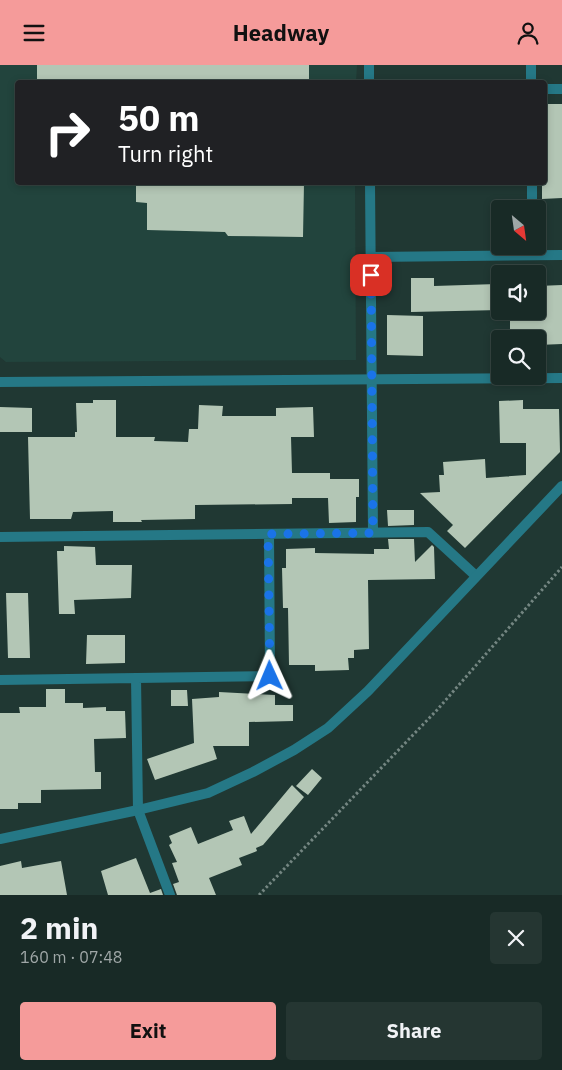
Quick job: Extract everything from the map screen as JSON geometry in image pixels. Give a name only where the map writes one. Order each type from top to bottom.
[{"type":"street","points":[[369,65],[369,80]]},
{"type":"street","points":[[531,65],[531,80]]},
{"type":"street","points":[[547,89],[562,89]]},
{"type":"street","points":[[370,185],[373,533]]},
{"type":"street","points":[[532,185],[532,200]]},
{"type":"street","points":[[371,257],[491,253]]},
{"type":"street","points":[[546,253],[562,255]]},
{"type":"street","points":[[0,382],[562,378]]},
{"type":"street","points":[[0,839],[208,793],[294,750],[328,728],[368,691],[562,486]]},
{"type":"street","points":[[0,537],[428,532],[476,576]]},
{"type":"street","points":[[0,680],[270,676],[268,534]]},
{"type":"street","points":[[136,678],[138,810],[170,895]]},
{"type":"path","points":[[258,895],[437,710],[562,567]]},
{"type":"shaded area","points":[[0,65],[357,65],[356,80],[15,80],[15,185],[355,185],[356,360],[6,362],[0,357]]},
{"type":"building","points":[[37,65],[309,65],[309,80],[37,80]]},
{"type":"building","points":[[547,104],[562,104],[562,198],[542,199],[542,185],[547,185]]},
{"type":"building","points":[[136,185],[304,185],[303,237],[228,236],[225,232],[147,230],[147,203],[136,202]]},
{"type":"building","points":[[411,278],[434,278],[434,286],[491,284],[491,310],[411,312]]},
{"type":"building","points":[[562,285],[562,344],[546,345],[546,330],[510,330],[510,320],[546,320],[546,286]]},
{"type":"building","points":[[387,315],[423,316],[423,356],[387,355]]},
{"type":"building","points":[[93,400],[116,400],[116,437],[155,437],[154,441],[188,442],[189,429],[198,429],[199,405],[223,406],[222,416],[276,416],[276,408],[313,407],[314,437],[291,437],[292,473],[330,473],[330,479],[359,479],[359,497],[356,497],[356,522],[329,523],[328,498],[292,498],[292,504],[195,505],[195,519],[113,522],[113,511],[73,512],[71,519],[30,519],[28,437],[75,437],[75,432],[77,432],[76,403],[93,403]]},
{"type":"building","points":[[523,400],[523,409],[559,409],[560,452],[465,548],[447,531],[453,525],[420,493],[440,492],[439,475],[444,475],[443,462],[485,459],[486,478],[526,475],[526,443],[500,443],[499,401]]},
{"type":"building","points":[[0,407],[32,408],[32,432],[0,432]]},
{"type":"building","points":[[387,510],[414,510],[414,525],[388,526]]},
{"type":"building","points":[[388,539],[414,539],[415,562],[432,545],[434,547],[435,579],[368,580],[369,649],[354,650],[354,658],[348,658],[349,670],[315,671],[315,665],[289,665],[288,608],[283,608],[282,568],[286,568],[286,549],[315,548],[315,553],[374,554],[374,549],[389,549]]},
{"type":"building","points":[[64,546],[95,547],[96,565],[132,565],[131,598],[74,600],[75,614],[59,614],[57,551],[64,551]]},
{"type":"building","points":[[6,593],[28,593],[30,658],[8,658]]},
{"type":"building","points":[[87,635],[125,635],[125,663],[86,664]]},
{"type":"building","points":[[46,689],[65,689],[65,703],[83,703],[83,708],[106,707],[106,711],[125,711],[126,738],[94,739],[95,772],[101,772],[101,789],[41,790],[41,803],[18,803],[18,809],[0,809],[0,713],[20,713],[19,707],[46,707]]},
{"type":"building","points":[[171,690],[187,690],[188,706],[171,706]]},
{"type":"building","points":[[219,692],[275,695],[275,705],[293,705],[293,721],[249,722],[249,746],[213,746],[217,759],[155,780],[147,759],[194,743],[192,699],[219,697]]},
{"type":"building","points":[[312,769],[322,778],[308,795],[296,786]]},
{"type":"building","points":[[292,785],[304,797],[263,845],[256,848],[257,851],[239,858],[242,865],[209,878],[216,895],[177,895],[173,884],[179,882],[172,863],[177,862],[169,845],[172,843],[169,836],[191,827],[198,844],[233,830],[229,821],[244,816],[251,834]]},
{"type":"building","points":[[136,858],[150,893],[161,889],[163,895],[108,895],[101,871]]},
{"type":"building","points":[[21,861],[22,868],[61,861],[67,895],[0,895],[0,866]]},
{"type":"route","points":[[270,676],[268,534],[373,533],[371,275]]}]
